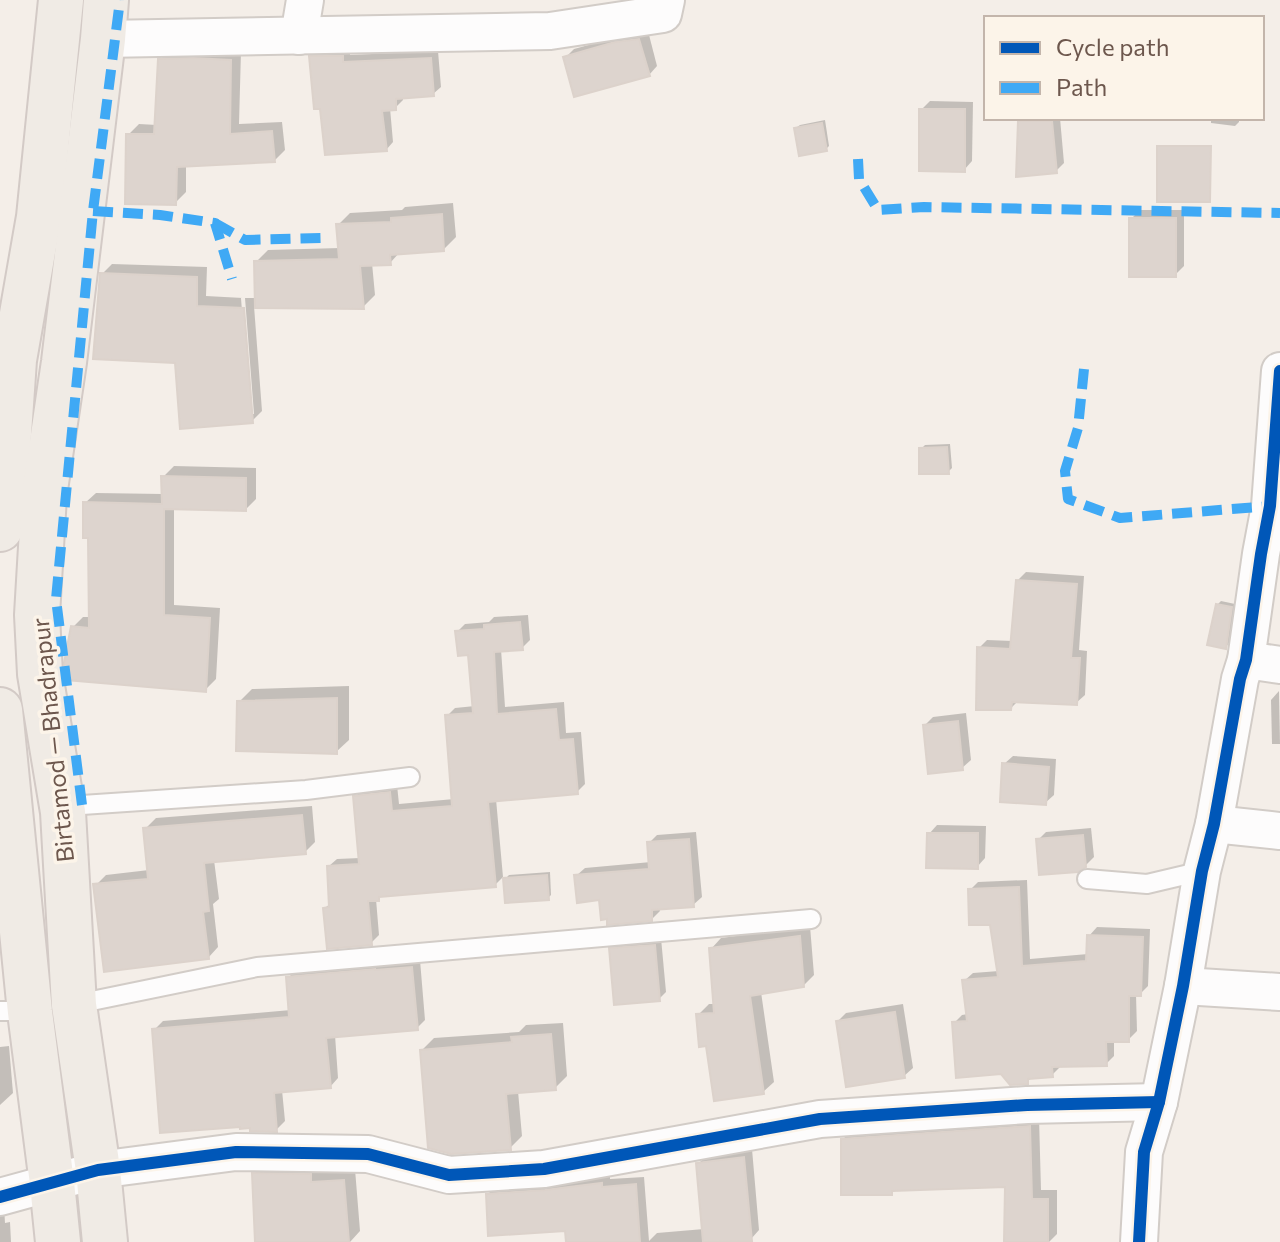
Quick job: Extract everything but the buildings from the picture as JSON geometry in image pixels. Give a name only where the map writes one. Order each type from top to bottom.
[{"type":"main road","points":[[0,529],[6,478],[7,360],[39,217],[61,0]]},
{"type":"main road","name":"Birtamod — Bhadrapur","points":[[58,1242],[42,1009],[63,812],[40,674],[37,615],[44,496],[64,362],[104,20]]},
{"type":"main road","name":"Birtamod — Bhadrapur","points":[[0,710],[6,829],[42,1009],[98,1170],[105,1242]]},
{"type":"street","points":[[299,36],[305,0]]},
{"type":"street","points":[[104,20],[299,36],[550,31],[663,14],[666,0]]},
{"type":"street","points":[[7,360],[64,362]]},
{"type":"street","points":[[1139,1242],[1144,1152],[1159,1102],[1183,986],[1237,693],[1263,662],[1280,371]]},
{"type":"street","points":[[1214,824],[1280,831]]},
{"type":"street","points":[[1183,986],[1280,992]]},
{"type":"street","points":[[0,1197],[98,1170],[236,1152],[368,1154],[449,1175],[544,1169],[820,1119],[1027,1105],[1159,1102]]},
{"type":"lane","points":[[63,812],[82,805],[306,790],[410,777]]},
{"type":"lane","points":[[1087,879],[1147,884],[1202,871]]},
{"type":"lane","points":[[42,1009],[257,967],[811,919]]},
{"type":"marked path","points":[[82,805],[56,599],[93,211],[120,0]]},
{"type":"marked path","points":[[858,159],[859,179],[878,210],[924,207],[1280,213]]},
{"type":"marked path","points":[[93,211],[160,215],[215,223],[232,279]]},
{"type":"marked path","points":[[215,223],[245,240],[323,238]]},
{"type":"marked path","points":[[1084,369],[1078,428],[1065,471],[1068,499],[1120,518],[1270,506]]},
{"type":"cycle path","points":[[1139,1242],[1144,1152],[1159,1102],[1202,871],[1246,660],[1270,506],[1280,371]]},
{"type":"cycle path","points":[[0,1197],[98,1170],[236,1152],[368,1154],[449,1175],[544,1169],[820,1119],[1027,1105],[1159,1102]]}]
